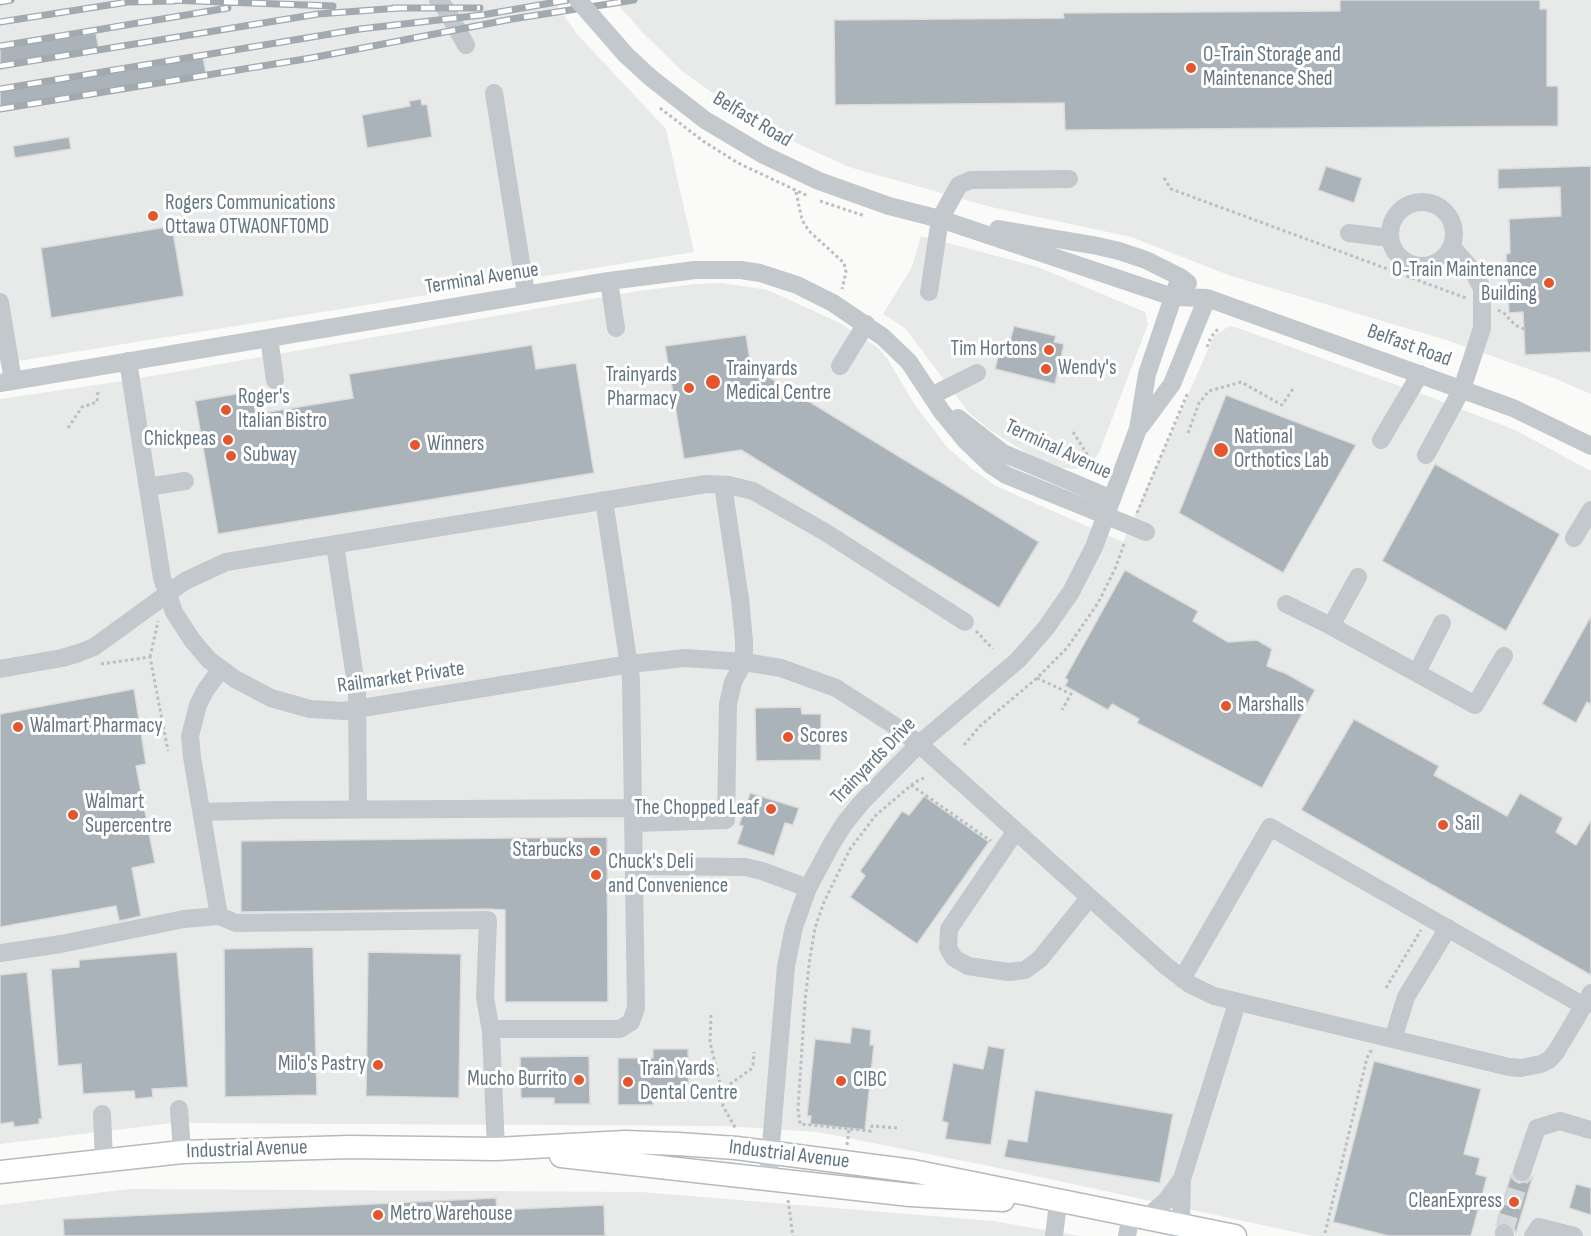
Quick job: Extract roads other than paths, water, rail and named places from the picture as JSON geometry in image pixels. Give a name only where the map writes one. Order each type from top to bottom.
[{"type":"main road","name":"Industrial Avenue","points":[[0,1172],[182,1152],[350,1147],[496,1149],[625,1143],[678,1144],[914,1171],[1069,1204],[1135,1223],[1235,1236]]},
{"type":"main road","name":"Industrial Avenue","points":[[496,1149],[910,1195],[1069,1204]]},
{"type":"street","points":[[438,0],[466,45]]},
{"type":"street","name":"Belfast Road","points":[[578,0],[626,55],[651,78],[705,120],[762,154],[819,181],[1173,297],[1208,298]]},
{"type":"street","points":[[494,93],[526,294]]},
{"type":"street","points":[[929,292],[940,219],[959,185],[981,179],[1069,179]]},
{"type":"street","points":[[1427,202],[1442,209],[1452,222],[1454,231],[1452,247],[1447,254],[1434,264],[1417,266],[1409,264],[1396,253],[1390,238],[1392,221],[1397,214],[1410,204],[1427,202]]},
{"type":"street","name":"Belfast Road","points":[[940,219],[1094,245],[1146,260],[1180,277],[1208,298],[1513,408],[1591,446]]},
{"type":"street","points":[[1348,232],[1390,238]]},
{"type":"street","points":[[1426,455],[1462,389],[1482,328],[1482,288],[1472,270],[1452,247]]},
{"type":"street","name":"Terminal Avenue","points":[[6,382],[609,281],[695,270],[741,270],[787,281],[833,303],[866,324],[909,362],[953,426],[976,452],[992,465],[1027,485],[1108,508],[1146,532]]},
{"type":"street","name":"Trainyards Drive","points":[[768,1180],[786,966],[794,927],[808,888],[844,824],[880,782],[918,744],[1000,675],[1047,628],[1079,578],[1138,429],[1147,374],[1180,277]]},
{"type":"street","points":[[609,281],[616,328]]},
{"type":"street","name":"Trainyards Drive","points":[[1138,429],[1172,384],[1208,298]]},
{"type":"street","points":[[0,302],[6,382]]},
{"type":"street","points":[[840,366],[866,324]]},
{"type":"street","points":[[269,338],[275,380]]},
{"type":"street","name":"Railmarket Private","points":[[128,362],[166,594],[174,612],[208,660],[255,691],[291,705],[328,711],[358,710],[630,664],[685,657],[781,668],[836,688],[873,710],[918,744],[1182,979],[1214,996],[1509,1067],[1530,1067],[1541,1064],[1556,1052],[1587,1000]]},
{"type":"street","points":[[931,396],[977,372]]},
{"type":"street","points":[[1381,440],[1420,374]]},
{"type":"street","points":[[148,487],[185,481]]},
{"type":"street","points":[[0,669],[79,653],[94,647],[186,581],[226,562],[706,484],[753,491],[787,509],[965,622]]},
{"type":"street","points":[[202,812],[358,809],[634,815],[726,820],[728,704],[733,682],[744,662],[744,641],[723,485]]},
{"type":"street","points":[[491,1032],[498,1029],[620,1029],[631,1022],[636,1008],[630,664],[604,500]]},
{"type":"street","points":[[1574,538],[1591,510]]},
{"type":"street","points":[[335,545],[358,710],[358,809]]},
{"type":"street","points":[[1331,626],[1358,577]]},
{"type":"street","points":[[1286,603],[1475,705],[1504,656]]},
{"type":"street","points":[[1417,672],[1442,623]]},
{"type":"street","points":[[219,916],[190,736],[198,705],[220,670]]},
{"type":"street","points":[[1182,979],[1270,827],[1448,928],[1587,1000]]},
{"type":"street","points":[[1015,832],[949,929],[948,948],[954,958],[968,966],[1008,972],[1024,970],[1040,958],[1089,898]]},
{"type":"street","points":[[635,866],[745,867],[808,888]]},
{"type":"street","points":[[0,952],[61,944],[184,920],[219,916],[236,923],[488,920],[485,997],[491,1032],[496,1149]]},
{"type":"street","points":[[1393,1039],[1406,997],[1448,928]]},
{"type":"street","points":[[1193,1230],[1181,1214],[1182,1179],[1237,1003]]},
{"type":"street","points":[[179,1109],[182,1152]]},
{"type":"street","points":[[102,1114],[104,1160]]},
{"type":"street","points":[[1522,1172],[1538,1128],[1560,1121],[1591,1130]]},
{"type":"street","points":[[1135,1223],[1165,1202],[1182,1179]]},
{"type":"street","points":[[1054,1236],[1069,1204]]},
{"type":"street","points":[[1533,1236],[1539,1227],[1574,1236]]},
{"type":"tunnel","points":[[1504,1233],[1522,1172]]},
{"type":"railway","points":[[0,2],[11,0]]},
{"type":"railway","points":[[168,0],[333,6]]},
{"type":"railway","points":[[0,89],[360,29],[482,15],[568,0]]},
{"type":"railway","points":[[0,109],[311,58],[512,19],[634,0]]},
{"type":"railway","points":[[0,22],[128,2],[174,1]]},
{"type":"railway","points":[[0,46],[228,8]]},
{"type":"railway","points":[[393,8],[480,8]]},
{"type":"railway","points":[[0,66],[318,14],[400,8]]},
{"type":"place","name":"O-Train Storage and Maintenance Shed","points":[[1191,68]]},
{"type":"place","name":"Rogers Communications Ottawa OTWAONFT0MD","points":[[153,216]]},
{"type":"place","name":"O-Train Maintenance Building","points":[[1549,283]]},
{"type":"place","name":"Tim Hortons","points":[[1049,350]]},
{"type":"place","name":"Wendy's","points":[[1046,369]]},
{"type":"place","name":"Trainyards Medical Centre","points":[[713,382]]},
{"type":"place","name":"Trainyards Pharmacy","points":[[689,388]]},
{"type":"place","name":"Roger's Italian Bistro","points":[[226,410]]},
{"type":"place","name":"Chickpeas","points":[[228,440]]},
{"type":"place","name":"Winners","points":[[415,445]]},
{"type":"place","name":"National Orthotics Lab","points":[[1221,450]]},
{"type":"place","name":"Subway","points":[[231,456]]},
{"type":"place","name":"Marshalls","points":[[1226,706]]},
{"type":"place","name":"Walmart Pharmacy","points":[[18,727]]},
{"type":"place","name":"Scores","points":[[788,737]]},
{"type":"place","name":"The Chopped Leaf","points":[[771,809]]},
{"type":"place","name":"Walmart Supercentre","points":[[73,815]]},
{"type":"place","name":"Sail","points":[[1443,825]]},
{"type":"place","name":"Starbucks","points":[[595,851]]},
{"type":"place","name":"Chuck's Deli and Convenience","points":[[596,875]]},
{"type":"place","name":"Milo's Pastry","points":[[378,1065]]},
{"type":"place","name":"Mucho Burrito","points":[[579,1080]]},
{"type":"place","name":"CIBC","points":[[841,1081]]},
{"type":"place","name":"Train Yards Dental Centre","points":[[628,1082]]},
{"type":"place","name":"CleanExpress","points":[[1514,1202]]},
{"type":"place","name":"Metro Warehouse","points":[[378,1215]]}]
